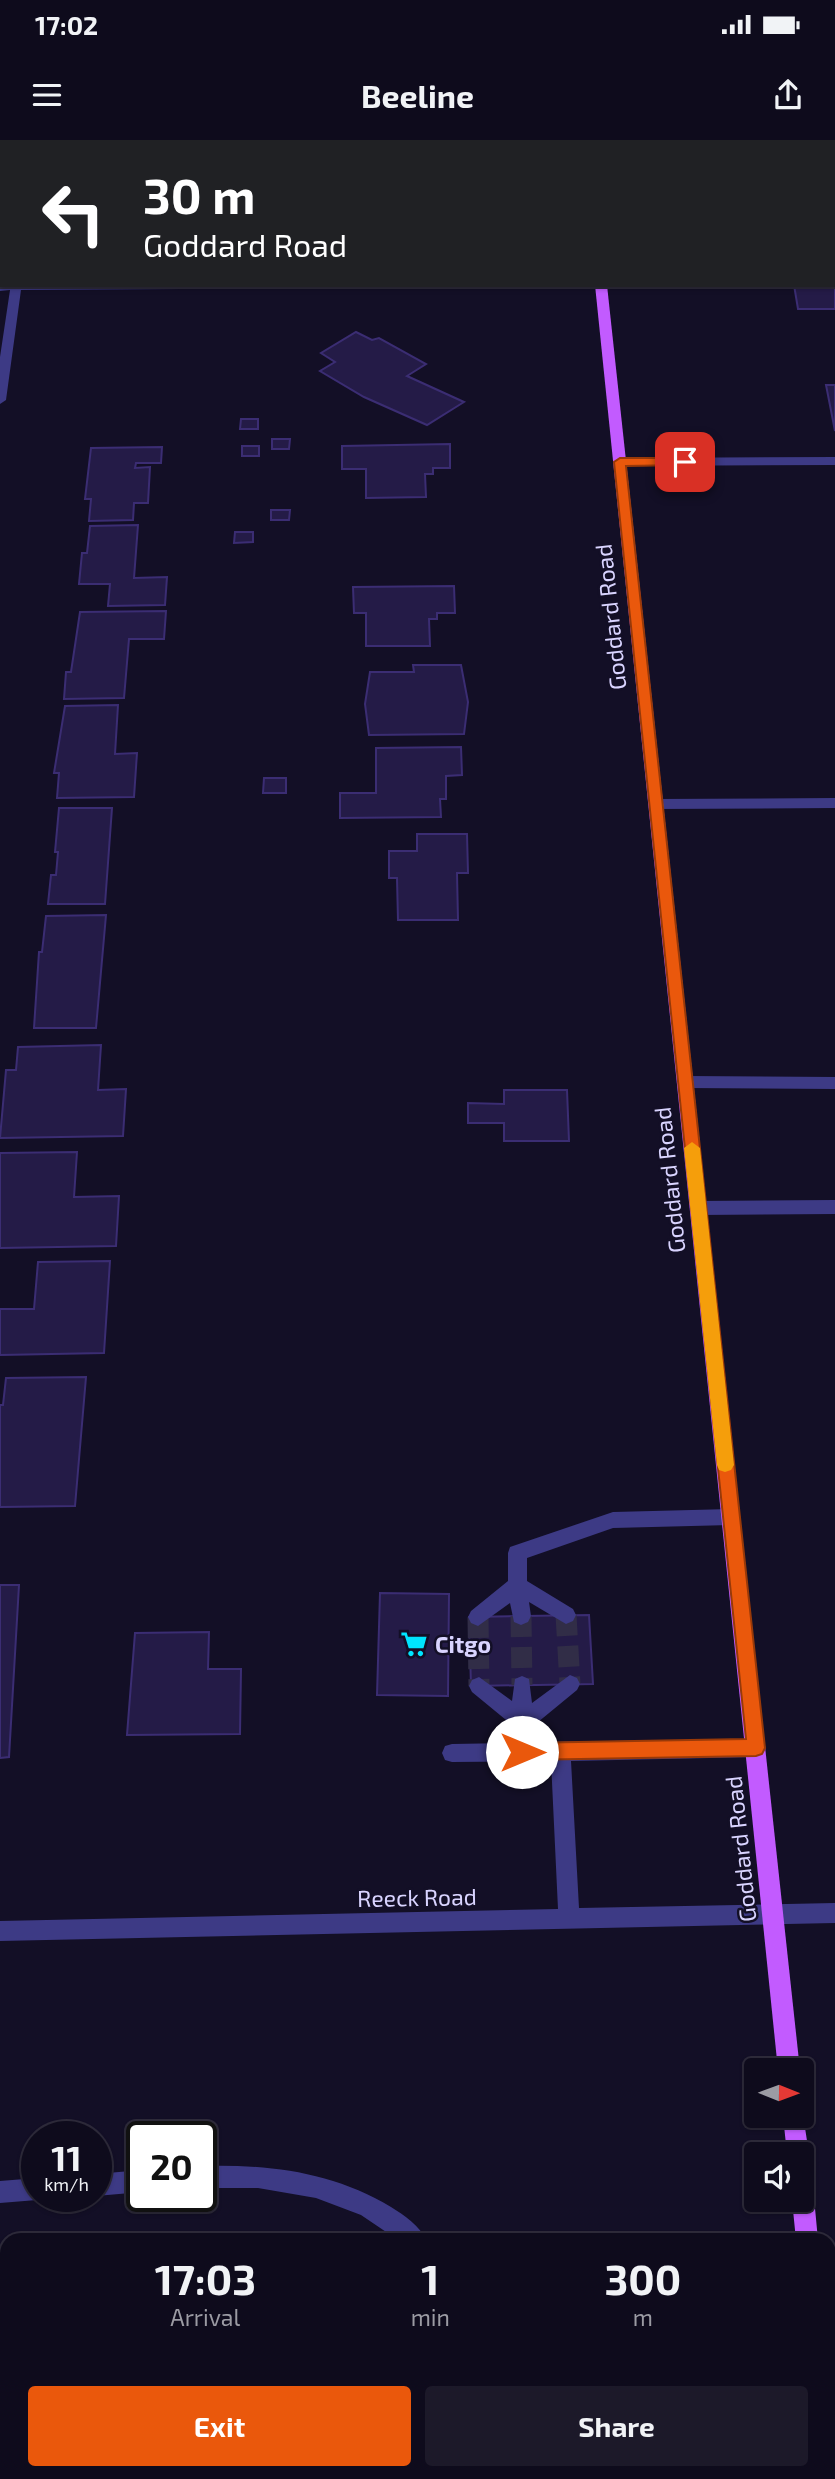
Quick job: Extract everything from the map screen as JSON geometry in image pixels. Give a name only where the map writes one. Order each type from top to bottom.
[{"type":"main road","name":"Goddard Road","points":[[601,287],[788,2058]]},
{"type":"main road","points":[[804,2212],[806,2233]]},
{"type":"street","points":[[0,287],[16,287],[0,400]]},
{"type":"street","points":[[620,462],[835,461]]},
{"type":"street","points":[[656,804],[835,803]]},
{"type":"street","points":[[685,1082],[835,1083]]},
{"type":"street","points":[[698,1208],[835,1207]]},
{"type":"street","points":[[522,1616],[517,1553],[613,1520],[731,1517]]},
{"type":"street","points":[[518,1585],[566,1615]]},
{"type":"street","points":[[478,1617],[518,1585]]},
{"type":"street","points":[[523,1721],[569,1684]]},
{"type":"street","points":[[522,1685],[522,1752]]},
{"type":"street","points":[[479,1686],[523,1721]]},
{"type":"street","points":[[452,1753],[756,1748]]},
{"type":"street","points":[[561,1752],[569,1920]]},
{"type":"street","name":"Reeck Road","points":[[0,1931],[835,1913]]},
{"type":"street","points":[[217,2177],[274,2179],[319,2185],[373,2210],[405,2233]]},
{"type":"street","points":[[0,2192],[21,2190]]},
{"type":"building","points":[[794,287],[835,287],[835,309],[798,309]]},
{"type":"building","points":[[356,332],[372,340],[379,338],[426,364],[407,376],[464,402],[427,425],[364,397],[320,371],[335,362],[321,353]]},
{"type":"building","points":[[826,385],[835,385],[835,431]]},
{"type":"building","points":[[241,419],[258,419],[258,429],[240,429]]},
{"type":"building","points":[[272,439],[290,439],[289,449],[272,449]]},
{"type":"building","points":[[450,444],[450,468],[433,468],[433,474],[425,474],[426,497],[366,498],[366,469],[342,469],[342,446]]},
{"type":"building","points":[[242,446],[259,446],[259,456],[242,456]]},
{"type":"building","points":[[162,447],[161,463],[136,463],[135,468],[150,467],[148,503],[134,503],[133,520],[89,521],[91,499],[85,499],[91,448]]},
{"type":"building","points":[[271,510],[290,510],[289,520],[271,520]]},
{"type":"building","points":[[138,525],[134,578],[167,577],[165,605],[108,606],[110,584],[79,584],[82,553],[87,553],[90,526]]},
{"type":"building","points":[[235,532],[253,532],[253,542],[234,543]]},
{"type":"building","points":[[454,586],[455,613],[437,613],[437,619],[429,619],[430,646],[366,646],[366,613],[354,613],[353,587]]},
{"type":"building","points":[[166,611],[164,639],[129,639],[124,698],[64,699],[66,672],[71,672],[80,612]]},
{"type":"building","points":[[413,665],[461,665],[468,702],[464,734],[369,735],[365,704],[370,672],[414,672]]},
{"type":"building","points":[[118,705],[115,754],[137,753],[134,797],[57,798],[59,773],[54,773],[65,706]]},
{"type":"building","points":[[461,747],[462,775],[446,776],[446,799],[440,799],[441,817],[340,818],[340,793],[376,793],[376,748]]},
{"type":"building","points":[[264,778],[286,778],[286,793],[263,793]]},
{"type":"building","points":[[59,808],[112,808],[105,904],[48,904],[51,875],[56,875]]},
{"type":"building","points":[[417,834],[467,834],[468,873],[457,873],[458,920],[398,920],[397,878],[389,878],[389,851],[417,851]]},
{"type":"building","points":[[106,915],[96,1028],[34,1028],[39,952],[42,952],[46,916]]},
{"type":"building","points":[[101,1045],[98,1090],[126,1089],[123,1136],[0,1138],[6,1070],[16,1070],[18,1047]]},
{"type":"building","points":[[504,1090],[567,1090],[569,1141],[504,1141],[504,1123],[468,1123],[468,1103],[504,1104]]},
{"type":"building","points":[[77,1152],[74,1197],[119,1196],[116,1246],[0,1248],[0,1153]]},
{"type":"building","points":[[110,1261],[104,1353],[0,1355],[0,1309],[34,1309],[38,1262]]},
{"type":"building","points":[[86,1377],[75,1506],[0,1507],[0,1405],[3,1405],[6,1378]]},
{"type":"building","points":[[0,1585],[19,1585],[9,1757],[0,1758]]},
{"type":"building","name":"Citgo","points":[[380,1593],[449,1594],[448,1696],[377,1695]]},
{"type":"building","points":[[589,1615],[593,1684],[471,1686],[469,1617]]},
{"type":"building","points":[[209,1632],[208,1669],[241,1669],[240,1734],[127,1735],[135,1633]]},
{"type":"tunnel","points":[[566,1615],[570,1684]]},
{"type":"tunnel","points":[[521,1616],[522,1685]]},
{"type":"tunnel","points":[[478,1617],[479,1686]]},
{"type":"slow traffic","points":[[692,1148],[725,1465]]},
{"type":"place","name":"Citgo","points":[[414,1644]]},
{"type":"route","points":[[522,1752],[629,1748],[756,1748],[620,462],[685,462]]}]
